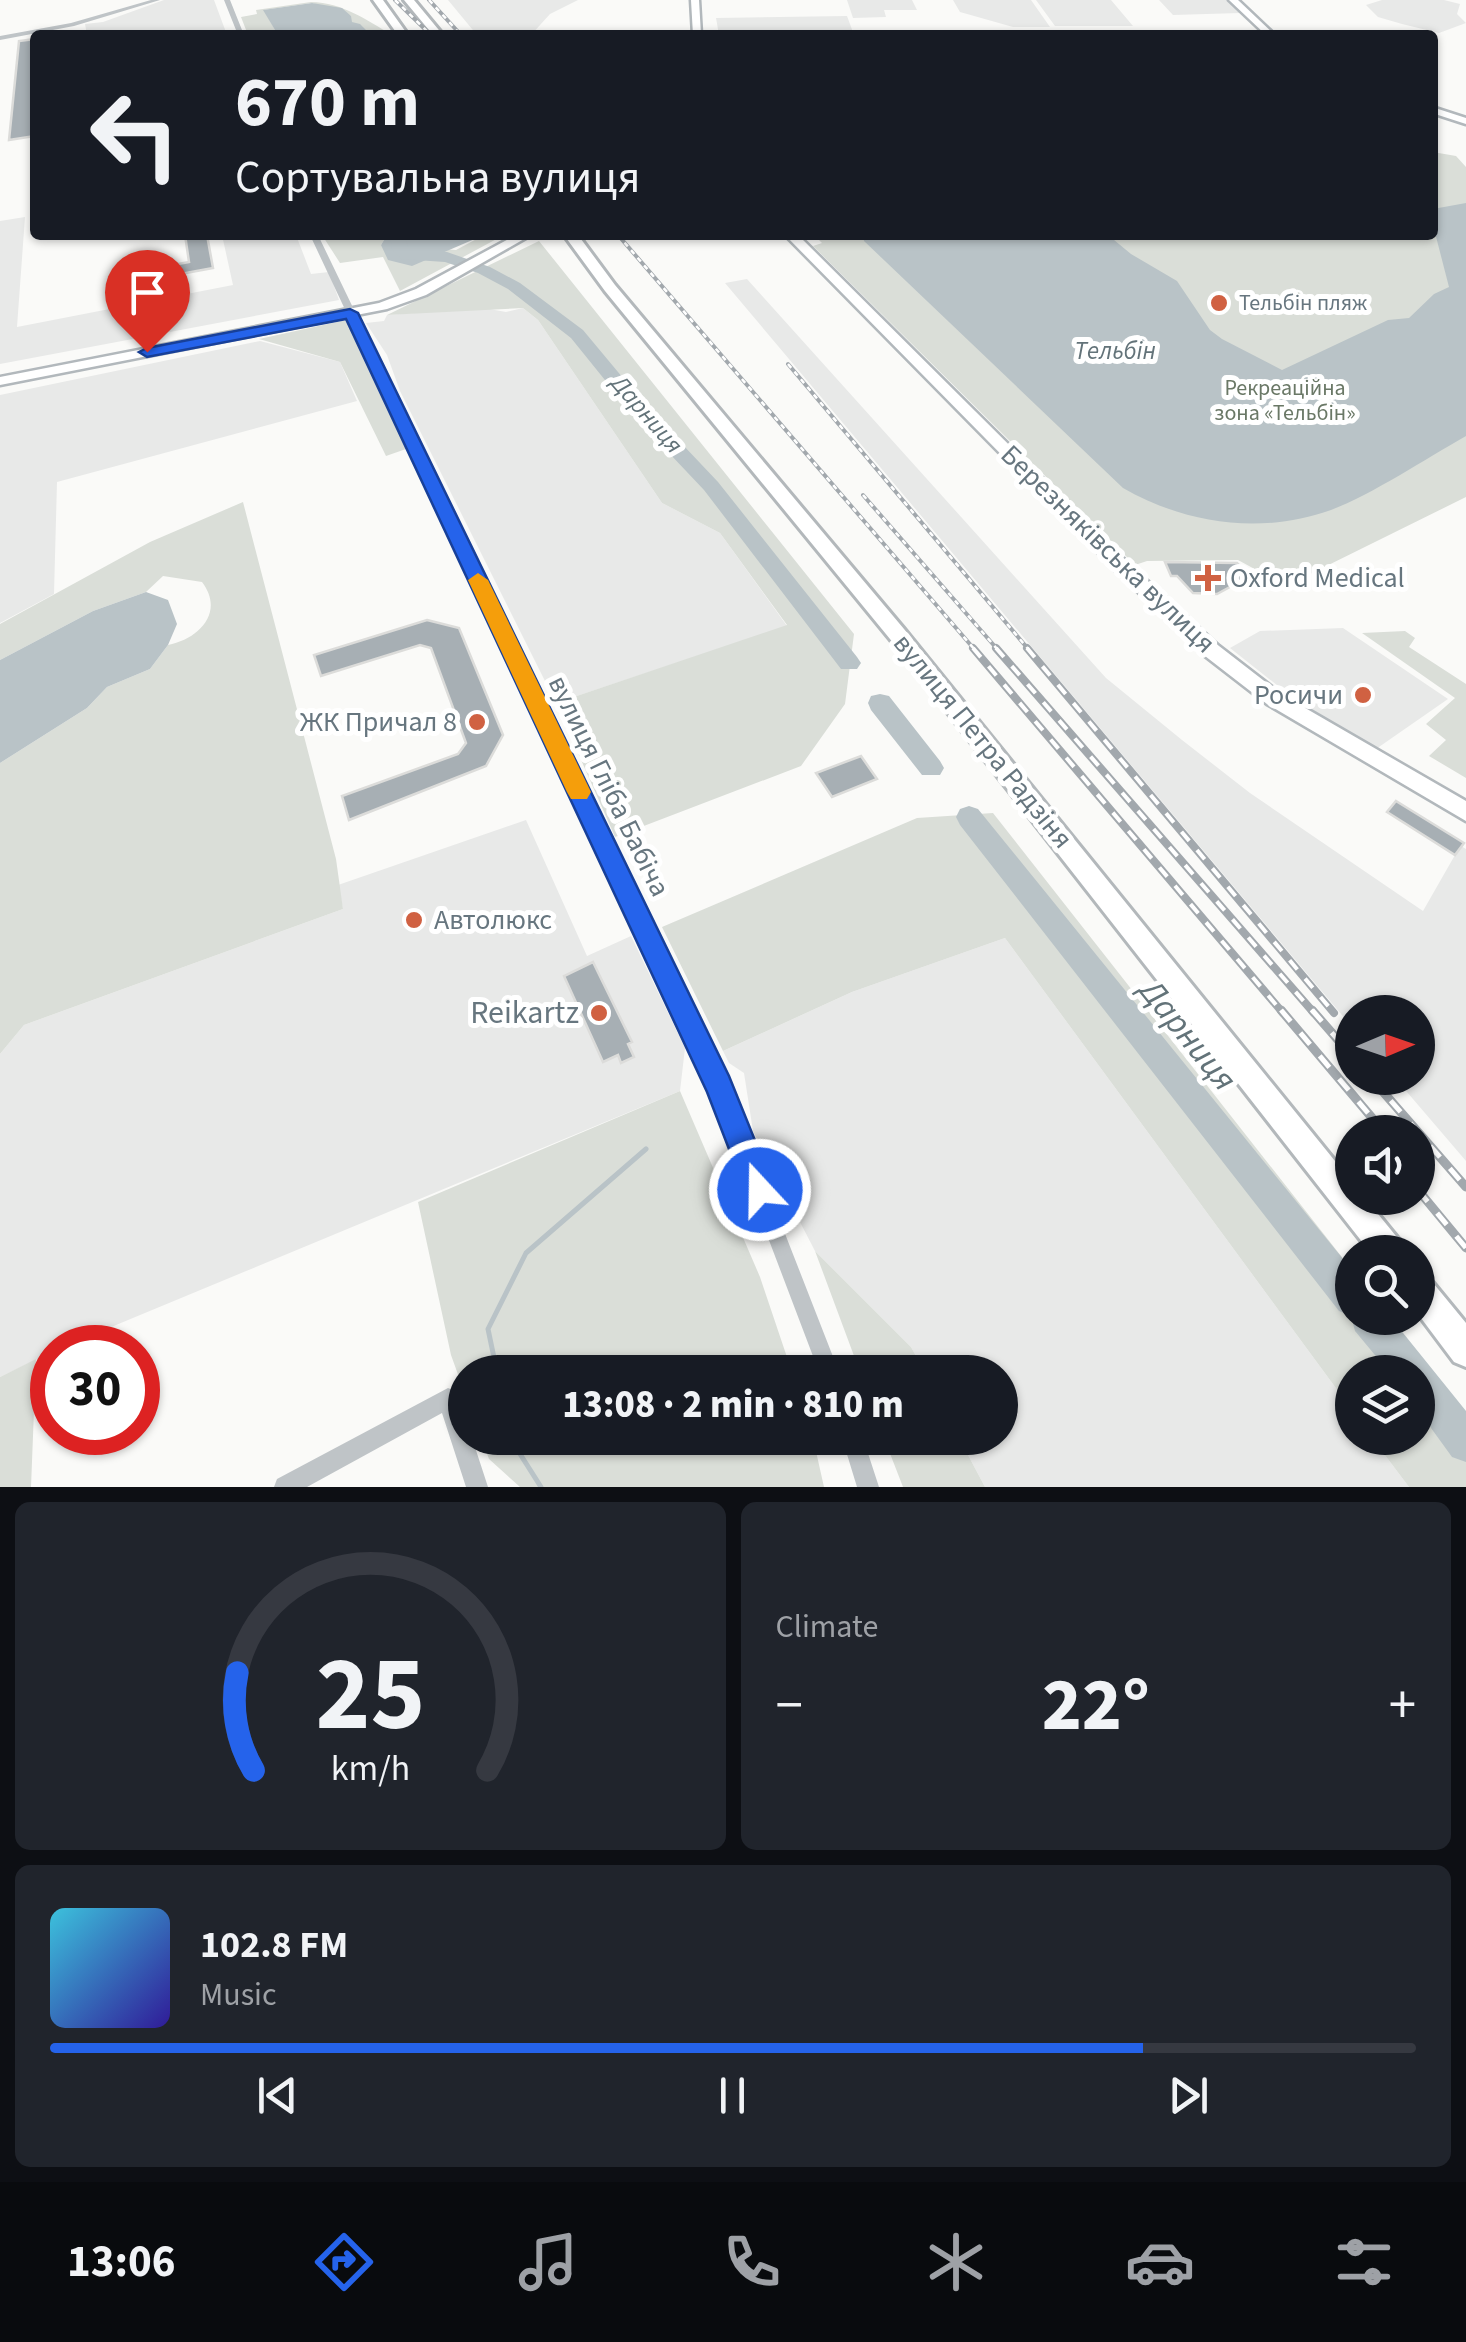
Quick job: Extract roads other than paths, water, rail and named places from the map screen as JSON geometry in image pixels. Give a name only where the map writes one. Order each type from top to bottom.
[{"type":"main road","points":[[378,0],[399,30]]},
{"type":"main road","points":[[409,0],[434,30]]},
{"type":"main road","name":"вулиця Петра Радзіня","points":[[575,240],[610,288],[898,634],[1375,1235]]},
{"type":"main road","points":[[1435,1311],[1466,1350]]},
{"type":"street","points":[[41,30],[157,0]]},
{"type":"street","points":[[227,0],[239,30]]},
{"type":"street","points":[[241,0],[283,0]]},
{"type":"street","points":[[695,0],[697,30]]},
{"type":"street","points":[[1233,0],[1266,30]]},
{"type":"street","points":[[0,38],[30,32]]},
{"type":"street","points":[[1438,112],[1466,121]]},
{"type":"street","name":"вулиця Гліба Бабіча","points":[[317,240],[719,1086],[822,1355]]},
{"type":"street","points":[[0,381],[402,300],[517,240]]},
{"type":"street","name":"Березняківська вулиця","points":[[796,240],[1122,567],[1212,651],[1274,699],[1466,812]]},
{"type":"street","points":[[284,1487],[448,1398],[477,1487]]},
{"type":"street","points":[[858,1455],[868,1487]]},
{"type":"water","points":[[312,3],[342,8],[352,22],[366,30],[275,30],[263,10]]},
{"type":"water","name":"Тельбін","points":[[1466,203],[1466,436],[1331,510],[1305,518],[1251,524],[1172,510],[1123,488],[864,240],[1114,240],[1177,281],[1210,330],[1282,370],[1388,320],[1409,318],[1434,294],[1449,287],[1437,240],[1438,208]]},
{"type":"water","points":[[384,240],[472,240],[412,266],[388,260],[381,245]]},
{"type":"water","points":[[146,592],[168,600],[177,624],[168,645],[150,669],[107,687],[87,708],[0,763],[0,660],[93,611]]},
{"type":"waterway","name":"Дарниця","points":[[398,240],[406,256],[447,257],[484,270],[514,286],[577,334],[641,412],[711,486],[849,663]]},
{"type":"waterway","name":"Дарниця","points":[[880,703],[931,768]]},
{"type":"waterway","name":"Дарниця","points":[[969,817],[1335,1277]]},
{"type":"waterway","points":[[493,1355],[488,1329],[526,1253],[646,1149]]},
{"type":"waterway","name":"Дарниця","points":[[1382,1335],[1398,1355]]},
{"type":"waterway","name":"Дарниця","points":[[1435,1402],[1466,1443]]},
{"type":"waterway","points":[[521,1455],[541,1487]]},
{"type":"railway","points":[[395,0],[426,30]]},
{"type":"railway","points":[[429,0],[456,30]]},
{"type":"railway","points":[[622,240],[975,650]]},
{"type":"railway","points":[[788,364],[1029,650]]},
{"type":"railway","points":[[863,495],[998,650]]},
{"type":"railway","points":[[973,648],[1283,1013]]},
{"type":"railway","points":[[996,648],[1314,1013]]},
{"type":"railway","points":[[1027,648],[1334,1013]]},
{"type":"railway","points":[[1281,1010],[1370,1115]]},
{"type":"railway","points":[[1312,1010],[1335,1036]]},
{"type":"railway","points":[[1386,1095],[1466,1187]]},
{"type":"railway","points":[[1435,1211],[1466,1248]]},
{"type":"place","name":"Тельбін пляж","points":[[1219,303]]},
{"type":"place","name":"Oxford Medical","points":[[1208,578]]},
{"type":"place","name":"Росичи","points":[[1363,695]]},
{"type":"place","name":"ЖК Причал 8","points":[[477,722]]},
{"type":"place","name":"Автолюкс","points":[[414,920]]},
{"type":"place","name":"Reikartz","points":[[599,1013]]},
{"type":"park label","name":"Рекреаційна зона «Тельбін»","points":[[1285,400]]}]
